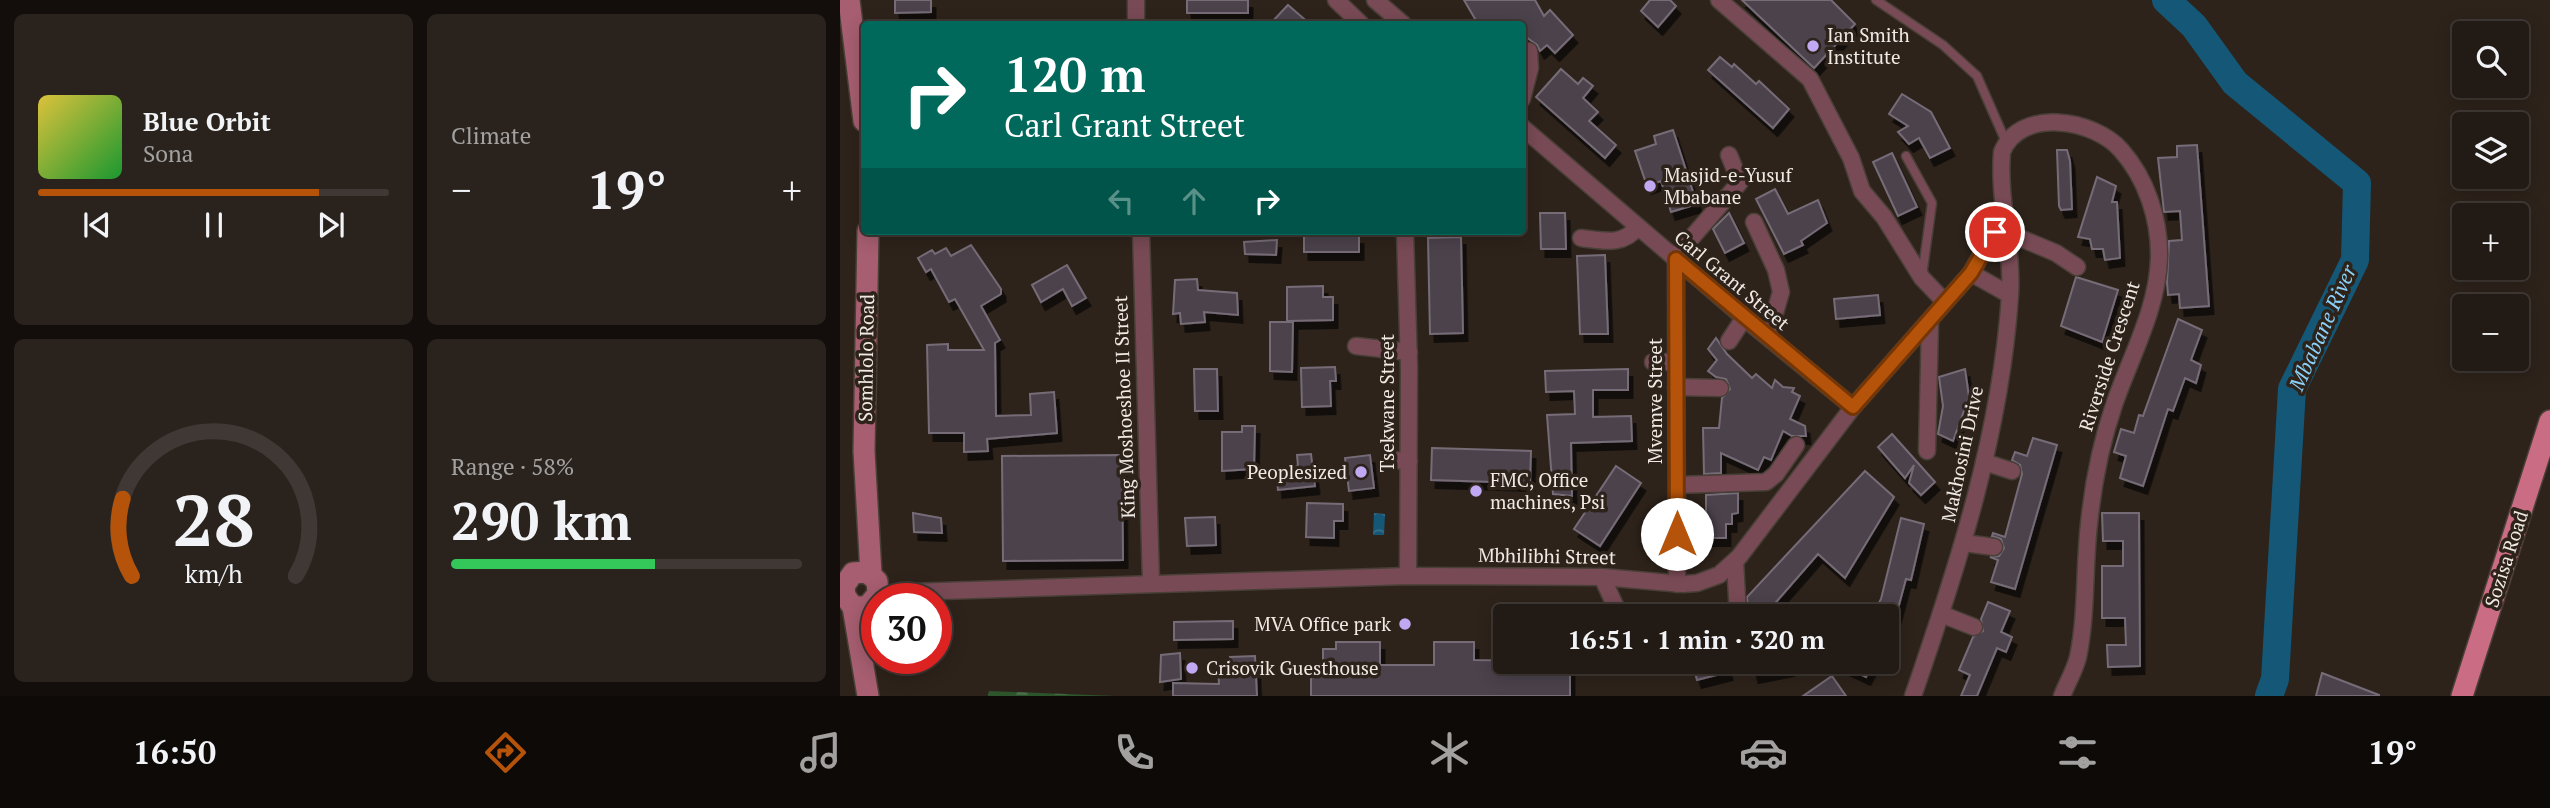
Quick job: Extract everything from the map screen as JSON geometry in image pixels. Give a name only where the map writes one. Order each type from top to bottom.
[{"type":"main road","points":[[849,0],[861,97]]},
{"type":"main road","name":"Somhlolo Road","points":[[868,235],[864,451],[866,486],[860,589],[869,696]]},
{"type":"main road","name":"Sozisa Road","points":[[2462,696],[2550,421]]},
{"type":"street","points":[[1136,0],[1136,21]]},
{"type":"street","points":[[1336,0],[1358,21]]},
{"type":"street","points":[[1375,0],[1400,21]]},
{"type":"street","points":[[1720,0],[1810,79],[1851,158],[1862,191],[1884,217],[1922,278],[1944,301]]},
{"type":"street","points":[[1526,84],[1530,51]]},
{"type":"street","name":"Riverside Crescent","points":[[2006,142],[2027,126],[2047,121],[2099,133],[2119,148],[2143,181],[2153,213],[2159,257],[2153,296],[2113,407],[2096,475],[2089,523],[2078,658],[2062,696]]},
{"type":"street","name":"Carl Grant Street","points":[[1526,130],[1744,318],[1853,407]]},
{"type":"street","points":[[2005,213],[2001,165],[2006,142]]},
{"type":"street","points":[[1675,259],[1740,182],[1729,155]]},
{"type":"street","name":"Makhosini Drive","points":[[1913,696],[1964,543],[1984,462],[2010,295],[2005,213]]},
{"type":"street","name":"Mbhilibhi Street","points":[[860,589],[911,592],[1151,582],[1408,576],[1602,577],[1677,584],[1708,579],[1735,561],[1853,407],[1971,273],[2005,213]]},
{"type":"street","points":[[1755,222],[1776,270],[1781,292],[1768,337]]},
{"type":"street","points":[[1581,238],[1612,243],[1629,238],[1638,227]]},
{"type":"street","points":[[2008,233],[2056,253],[2077,267]]},
{"type":"street","name":"King Moshoeshoe II Street","points":[[1141,235],[1151,582]]},
{"type":"street","name":"Tsekwane Street","points":[[1405,235],[1409,352],[1408,576]]},
{"type":"street","name":"Mvemve Street","points":[[1675,259],[1677,584]]},
{"type":"street","points":[[1971,273],[2010,295]]},
{"type":"street","points":[[1729,341],[1744,318]]},
{"type":"street","points":[[1927,451],[1930,322]]},
{"type":"street","points":[[1356,346],[1409,352]]},
{"type":"street","points":[[1653,362],[1676,362]]},
{"type":"street","points":[[1676,387],[1720,388]]},
{"type":"street","points":[[1677,485],[1766,482],[1776,474],[1796,445]]},
{"type":"street","points":[[1391,460],[1409,461]]},
{"type":"street","points":[[1984,462],[2012,471]]},
{"type":"street","points":[[1964,543],[1994,547]]},
{"type":"street","points":[[1735,561],[1737,604]]},
{"type":"street","points":[[1602,577],[1614,604]]},
{"type":"street","points":[[1941,614],[1974,626]]},
{"type":"lane","points":[[1876,0],[1943,45],[1977,76],[2006,142]]},
{"type":"lane","points":[[1906,156],[1931,203],[1922,278]]},
{"type":"green space","points":[[989,691],[1115,696],[988,696]]},
{"type":"water","points":[[1374,513],[1385,514],[1384,535],[1373,535]]},
{"type":"building","points":[[895,0],[931,0],[931,12],[895,13]]},
{"type":"building","points":[[1187,0],[1248,0],[1248,13],[1187,13]]},
{"type":"building","points":[[1464,0],[1535,0],[1544,16],[1550,10],[1573,35],[1555,53],[1547,45],[1540,51],[1537,45],[1526,37],[1526,21],[1476,21]]},
{"type":"building","points":[[1650,0],[1670,0],[1676,6],[1658,27],[1641,11]]},
{"type":"building","name":"Ian Smith Institute","points":[[1742,0],[1831,0],[1855,24],[1814,68]]},
{"type":"building","points":[[1288,5],[1307,21],[1273,21]]},
{"type":"building","points":[[1720,57],[1732,67],[1734,64],[1756,84],[1759,81],[1789,109],[1773,128],[1708,70]]},
{"type":"building","points":[[1561,69],[1578,84],[1583,78],[1593,86],[1583,98],[1598,112],[1589,121],[1616,145],[1605,158],[1536,97]]},
{"type":"building","points":[[1902,94],[1931,112],[1950,148],[1930,158],[1919,138],[1909,144],[1898,132],[1908,126],[1889,114]]},
{"type":"building","points":[[1673,130],[1697,204],[1671,212],[1661,181],[1647,186],[1635,151],[1656,144],[1654,136]]},
{"type":"building","points":[[2197,145],[2209,306],[2180,308],[2179,294],[2168,295],[2167,282],[2169,241],[2182,240],[2180,211],[2164,212],[2158,158],[2177,157],[2177,146]]},
{"type":"building","points":[[2057,150],[2067,150],[2070,161],[2072,209],[2061,210],[2059,206]]},
{"type":"building","points":[[1892,153],[1917,207],[1898,216],[1873,162]]},
{"type":"building","points":[[2097,177],[2116,186],[2112,202],[2117,202],[2120,258],[2105,260],[2103,249],[2092,249],[2090,239],[2078,237]]},
{"type":"building","points":[[1775,189],[1788,214],[1818,200],[1827,223],[1801,241],[1803,245],[1784,254],[1756,199]]},
{"type":"building","points":[[1540,213],[1565,213],[1566,249],[1541,249]]},
{"type":"building","points":[[1729,213],[1744,243],[1725,253],[1713,229]]},
{"type":"building","points":[[1304,235],[1359,236],[1359,252],[1304,252]]},
{"type":"building","points":[[1461,237],[1463,333],[1430,334],[1428,238]]},
{"type":"building","points":[[1277,240],[1276,255],[1245,254],[1244,242]]},
{"type":"building","points":[[971,245],[1001,289],[1001,294],[981,306],[1000,340],[995,343],[996,416],[1031,415],[1030,394],[1054,392],[1057,433],[987,439],[988,451],[964,452],[964,433],[929,433],[927,345],[948,344],[948,350],[984,350],[955,299],[949,302],[931,269],[926,272],[918,258],[932,250],[935,254],[946,248],[951,256]]},
{"type":"building","points":[[1605,255],[1608,334],[1580,334],[1577,256]]},
{"type":"building","points":[[1067,265],[1086,298],[1072,306],[1063,289],[1041,302],[1032,285]]},
{"type":"building","points":[[2076,277],[2118,290],[2102,342],[2061,326]]},
{"type":"building","points":[[1197,279],[1198,290],[1237,293],[1238,315],[1204,312],[1205,322],[1181,324],[1180,313],[1173,314],[1175,280]]},
{"type":"building","points":[[1323,286],[1323,297],[1333,297],[1333,320],[1287,321],[1287,287]]},
{"type":"building","points":[[1878,295],[1880,315],[1836,319],[1834,299]]},
{"type":"building","points":[[2178,319],[2202,330],[2191,360],[2201,365],[2196,383],[2185,378],[2173,411],[2168,409],[2143,486],[2120,478],[2126,456],[2114,452],[2121,429],[2134,433],[2139,415],[2143,416]]},
{"type":"building","points":[[1270,322],[1293,322],[1292,372],[1270,371]]},
{"type":"building","points":[[1716,338],[1727,354],[1752,378],[1756,374],[1772,388],[1775,380],[1783,387],[1794,388],[1792,392],[1800,396],[1790,419],[1805,426],[1806,436],[1792,436],[1783,431],[1771,460],[1764,457],[1758,470],[1721,453],[1721,473],[1704,474],[1703,428],[1719,428],[1722,398],[1730,389],[1726,379],[1716,377],[1708,371],[1717,360],[1708,349]]},
{"type":"building","points":[[1335,367],[1336,381],[1330,381],[1331,406],[1302,407],[1301,368]]},
{"type":"building","points":[[1194,369],[1217,369],[1218,411],[1195,411]]},
{"type":"building","points":[[1628,369],[1628,390],[1593,390],[1593,417],[1631,416],[1632,441],[1571,443],[1572,496],[1553,494],[1547,415],[1575,414],[1574,391],[1546,392],[1545,371]]},
{"type":"building","points":[[1965,369],[1969,397],[1953,441],[1938,434],[1943,406],[1939,377]]},
{"type":"building","points":[[1242,426],[1255,426],[1254,469],[1222,471],[1222,432],[1242,432]]},
{"type":"building","points":[[1892,434],[1935,482],[1921,495],[1909,483],[1914,465],[1905,478],[1878,447]]},
{"type":"building","points":[[2033,438],[2057,445],[2015,589],[1991,582],[1998,560],[1990,557],[1999,556],[2004,548],[2001,539],[1992,536],[1993,533],[2005,537],[2022,474],[2020,465],[2012,460],[2015,452],[2027,456]]},
{"type":"building","points":[[1432,448],[1531,451],[1530,483],[1431,480]]},
{"type":"building","points":[[1311,454],[1315,486],[1278,490],[1276,468],[1298,466],[1297,455]]},
{"type":"building","points":[[1122,455],[1123,560],[1003,561],[1002,456]]},
{"type":"building","points":[[1370,455],[1374,488],[1349,491],[1345,458]]},
{"type":"building","points":[[1616,466],[1641,483],[1600,546],[1574,529]]},
{"type":"building","points":[[1865,471],[1894,497],[1845,578],[1818,554],[1774,604],[1748,604],[1747,597]]},
{"type":"building","points":[[1738,493],[1738,513],[1732,514],[1732,524],[1726,524],[1726,538],[1706,538],[1706,495]]},
{"type":"building","points":[[1307,503],[1343,504],[1343,521],[1334,521],[1334,538],[1306,537]]},
{"type":"building","points":[[913,513],[941,518],[942,533],[914,532]]},
{"type":"building","points":[[2102,513],[2139,513],[2140,666],[2108,667],[2107,645],[2126,645],[2125,618],[2102,618],[2102,566],[2123,566],[2123,541],[2103,541]]},
{"type":"building","points":[[1215,517],[1216,545],[1187,546],[1185,518]]},
{"type":"building","points":[[1901,518],[1924,524],[1911,580],[1906,579],[1899,605],[1878,604]]},
{"type":"building","points":[[1988,602],[2010,611],[2001,632],[2012,637],[2006,652],[1997,648],[1977,696],[1961,696],[1970,675],[1959,670],[1973,637],[1983,631],[1981,619]]},
{"type":"building","points":[[1233,621],[1233,639],[1174,640],[1174,622]]},
{"type":"building","points":[[1336,642],[1380,642],[1380,665],[1434,665],[1434,642],[1474,642],[1474,660],[1493,660],[1493,674],[1570,674],[1570,696],[1311,696],[1311,665],[1323,665],[1323,649],[1336,649]]},
{"type":"building","points":[[1180,653],[1181,679],[1160,682],[1161,655]]},
{"type":"building","points":[[1255,656],[1257,696],[1173,696],[1173,683],[1219,684],[1218,666],[1230,665],[1230,657]]},
{"type":"building","points":[[2322,673],[2379,695],[2379,696],[2316,696]]},
{"type":"building","points":[[1695,674],[1720,674],[1697,680]]},
{"type":"building","points":[[1832,676],[1846,696],[1803,696]]},
{"type":"waterway","name":"Mbabane River","points":[[2166,0],[2194,26],[2235,83],[2357,183],[2355,260],[2292,389],[2275,679],[2269,696]]},
{"type":"place","name":"Ian Smith Institute","points":[[1813,46]]},
{"type":"place","name":"Masjid-e-Yusuf Mbabane","points":[[1650,186]]},
{"type":"place","name":"Peoplesized","points":[[1361,472]]},
{"type":"place","name":"FMC, Office machines, Psi","points":[[1476,491]]},
{"type":"place","name":"MVA Office park","points":[[1405,624]]},
{"type":"place","name":"Crisovik Guesthouse","points":[[1192,668]]},
{"type":"route","points":[[1677,534],[1676,259],[1853,407],[1971,273],[1995,232]]}]
